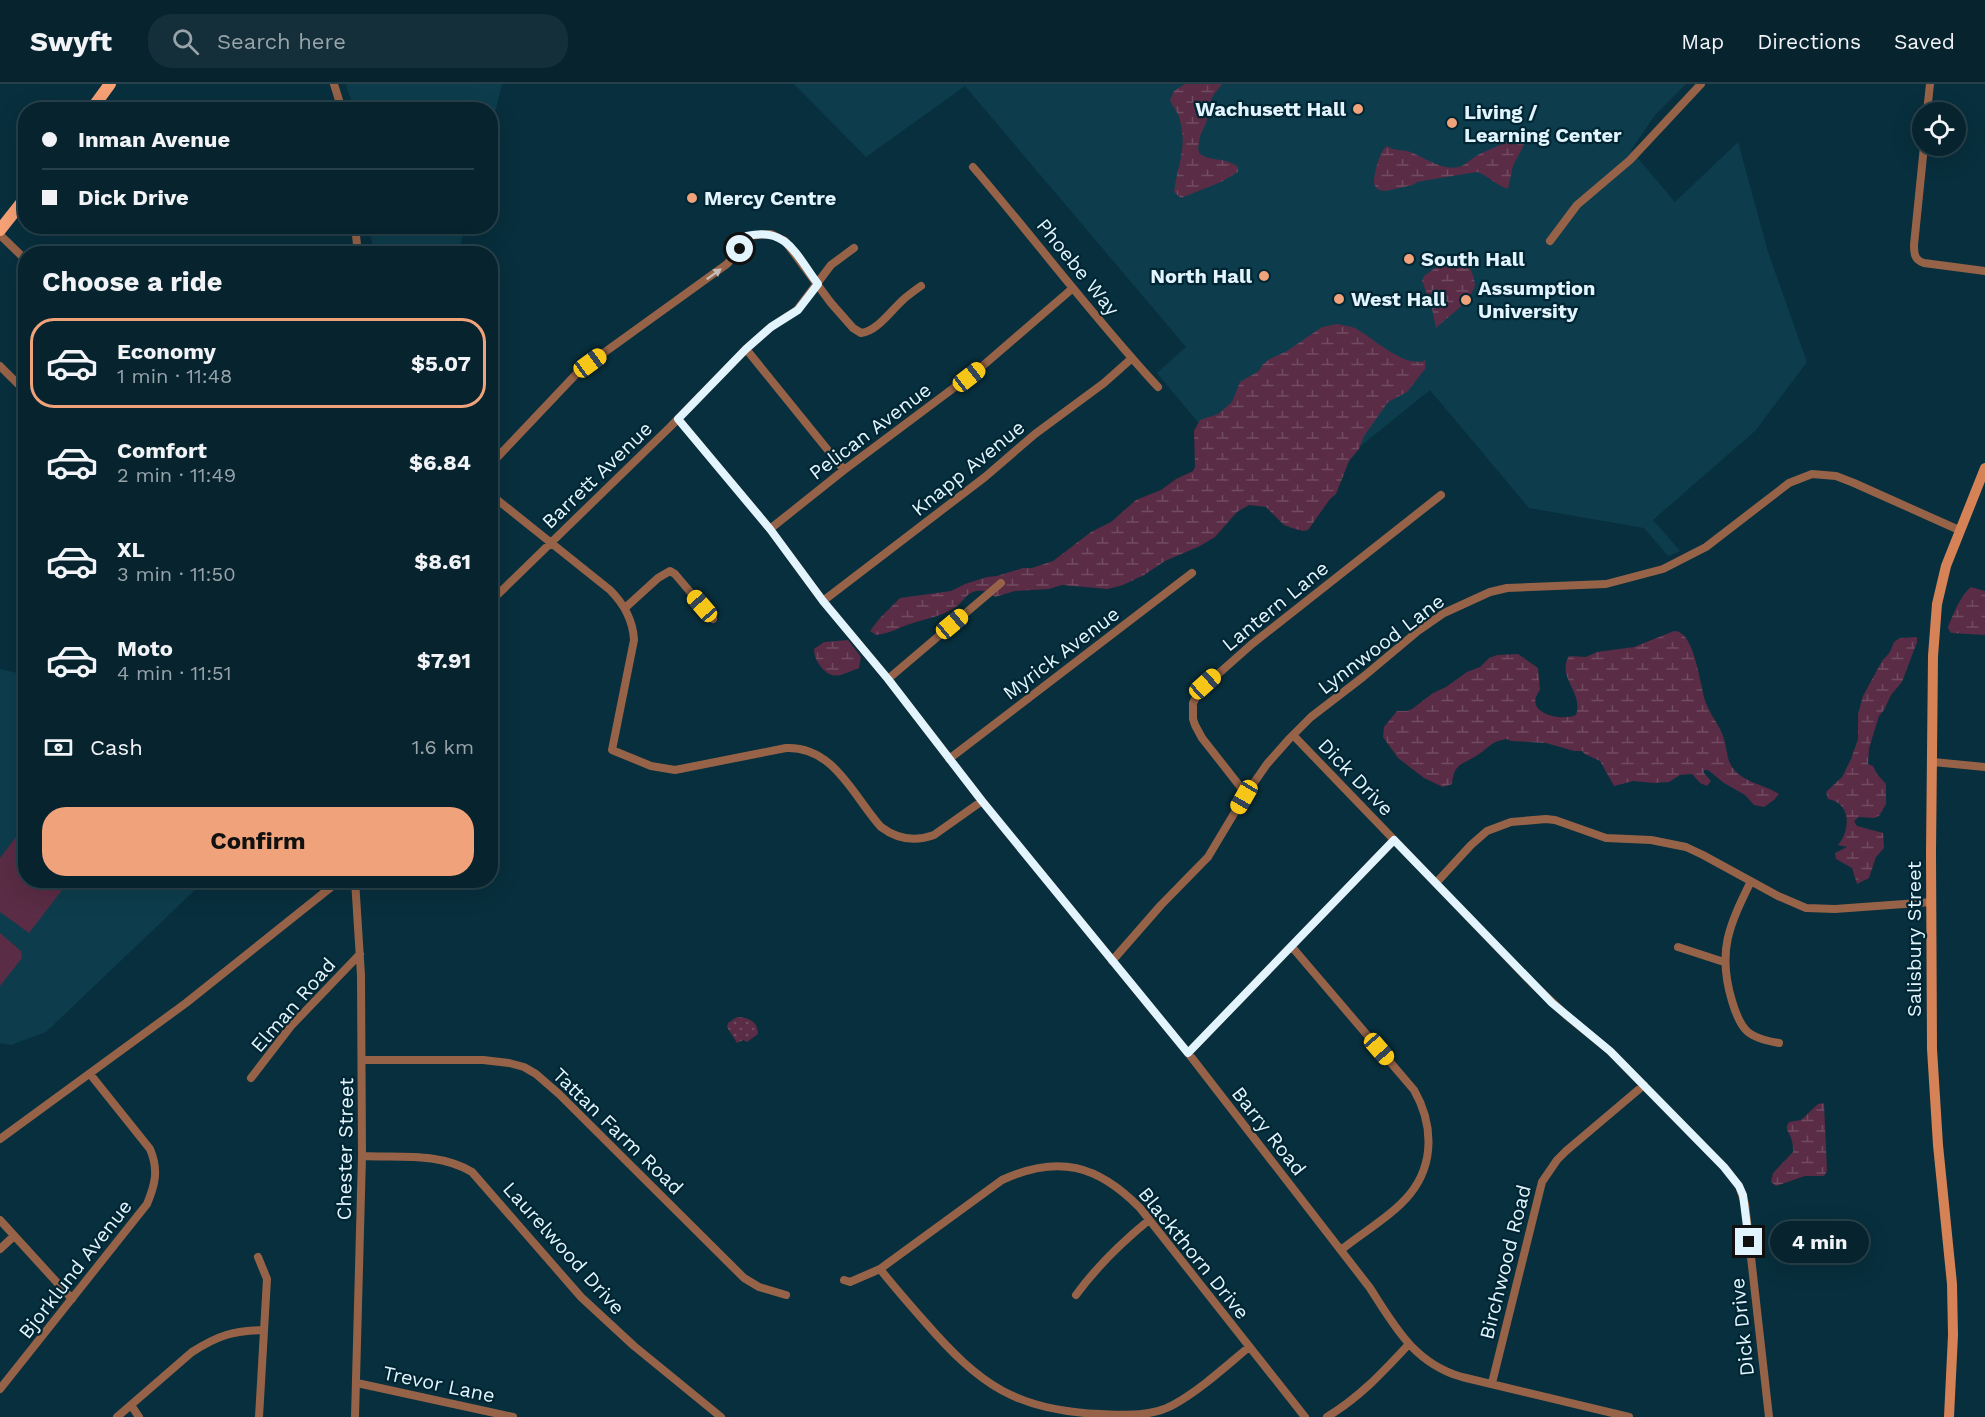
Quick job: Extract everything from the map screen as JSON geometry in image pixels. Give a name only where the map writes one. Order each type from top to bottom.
[{"type":"main road","points":[[97,102],[110,84]]},
{"type":"main road","points":[[0,230],[18,207]]},
{"type":"main road","name":"Salisbury Street","points":[[1949,1417],[1953,1310],[1933,1080],[1934,656],[1937,604],[1946,566],[1985,468]]},
{"type":"street","points":[[334,84],[340,102]]},
{"type":"street","points":[[1550,241],[1577,205],[1630,160],[1701,84]]},
{"type":"street","points":[[1928,102],[1930,84]]},
{"type":"street","points":[[1923,156],[1914,245],[1917,259],[1927,264],[1985,271]]},
{"type":"street","name":"Phoebe Way","points":[[972,167],[1020,222],[1131,359],[1158,387]]},
{"type":"street","points":[[498,457],[580,370],[727,264],[747,236],[766,233],[781,238],[789,245],[836,308],[853,328],[862,334],[876,325],[921,286]]},
{"type":"street","points":[[0,235],[18,252]]},
{"type":"street","name":"Barrett Avenue","points":[[498,594],[678,419],[746,349],[771,327],[798,310],[831,265],[854,248]]},
{"type":"street","name":"Pelican Avenue","points":[[770,529],[844,470],[979,369],[1073,288]]},
{"type":"street","points":[[746,349],[844,470]]},
{"type":"street","name":"Knapp Avenue","points":[[823,601],[985,477],[1035,434],[1104,383],[1131,359]]},
{"type":"street","points":[[0,366],[18,384]]},
{"type":"street","name":"Barry Road","points":[[678,419],[770,529],[823,601],[888,679],[982,801],[1188,1053],[1370,1288],[1396,1328],[1422,1358],[1445,1371],[1629,1417]]},
{"type":"street","name":"Lynnwood Lane","points":[[1112,960],[1161,904],[1208,857],[1246,794],[1267,764],[1293,735],[1311,717],[1418,631],[1444,613],[1490,591],[1508,588],[1606,584],[1663,569],[1706,547],[1777,492],[1800,478],[1820,474],[1836,476],[1959,530]]},
{"type":"street","name":"Lantern Lane","points":[[1246,794],[1202,738],[1195,725],[1193,703],[1200,690],[1252,644],[1441,495]]},
{"type":"street","points":[[498,501],[610,590],[625,608],[634,640],[612,750],[651,766],[675,770],[786,748],[810,751],[832,765],[874,819],[889,833],[904,838],[925,838],[940,832],[982,801]]},
{"type":"street","points":[[625,608],[658,578],[670,571],[713,619]]},
{"type":"street","name":"Myrick Avenue","points":[[949,759],[1192,573]]},
{"type":"street","points":[[888,679],[1001,583]]},
{"type":"street","name":"Dick Drive","points":[[1293,735],[1552,1003],[1599,1041],[1644,1085],[1724,1167],[1739,1186],[1743,1195],[1769,1417]]},
{"type":"street","points":[[1933,762],[1985,767]]},
{"type":"street","points":[[1436,883],[1487,831],[1511,822],[1546,819],[1606,838],[1651,840],[1678,845],[1703,855],[1792,903],[1814,909],[1932,902]]},
{"type":"street","points":[[1188,1053],[1394,840]]},
{"type":"street","points":[[1751,881],[1732,922],[1724,962],[1730,995],[1743,1027],[1755,1038],[1779,1043]]},
{"type":"street","points":[[0,1139],[186,1003],[330,888]]},
{"type":"street","name":"Chester Street","points":[[355,1417],[362,1156],[360,954],[356,888]]},
{"type":"street","points":[[1292,947],[1414,1090],[1428,1124],[1429,1149],[1417,1184],[1401,1203],[1341,1250]]},
{"type":"street","points":[[1678,947],[1724,962]]},
{"type":"street","name":"Elman Road","points":[[251,1078],[291,1026],[360,954]]},
{"type":"street","name":"Tattan Farm Road","points":[[362,1060],[483,1060],[509,1063],[528,1070],[559,1094],[744,1278],[759,1287],[786,1295]]},
{"type":"street","name":"Bjorklund Avenue","points":[[0,1389],[147,1204],[156,1178],[156,1163],[150,1149],[90,1074]]},
{"type":"street","name":"Birchwood Road","points":[[1492,1383],[1542,1182],[1566,1151],[1644,1085]]},
{"type":"street","name":"Laurelwood Drive","points":[[362,1156],[431,1157],[453,1162],[472,1172],[581,1297],[634,1346],[721,1417]]},
{"type":"street","name":"Blackthorn Drive","points":[[844,1280],[850,1282],[880,1269],[1002,1180],[1029,1169],[1057,1166],[1076,1168],[1103,1177],[1128,1197],[1149,1220],[1305,1417]]},
{"type":"street","points":[[0,1220],[72,1299]]},
{"type":"street","points":[[1076,1295],[1105,1258],[1149,1220]]},
{"type":"street","points":[[0,1249],[14,1236]]},
{"type":"street","points":[[258,1257],[267,1279],[259,1417]]},
{"type":"street","points":[[880,1269],[951,1352],[969,1369],[1010,1395],[1051,1410],[1078,1414],[1150,1413],[1171,1406],[1250,1347]]},
{"type":"street","points":[[117,1417],[192,1352],[229,1333],[264,1330]]},
{"type":"street","points":[[1327,1417],[1366,1390],[1409,1344]]},
{"type":"street","name":"Trevor Lane","points":[[357,1383],[513,1417]]},
{"type":"street","points":[[131,1405],[140,1417]]},
{"type":"shaded area","points":[[502,84],[498,102],[352,102],[346,85]]},
{"type":"shaded area","name":"Assumption University","points":[[794,84],[1686,84],[1655,115],[1631,150],[1675,202],[1738,142],[1768,252],[1807,362],[1755,431],[1653,520],[1680,551],[1668,556],[1644,528],[1529,508],[1430,390],[1275,515],[1157,373],[1186,347],[965,86],[866,157]]},
{"type":"shaded area","points":[[370,234],[463,234],[460,246],[373,246]]},
{"type":"shaded area","points":[[0,669],[18,673],[18,888],[196,889],[46,1032],[11,1045],[0,1043]]},
{"type":"green space","points":[[1185,84],[1222,84],[1212,97],[1198,149],[1200,154],[1209,158],[1233,164],[1238,167],[1238,172],[1221,182],[1181,198],[1174,192],[1181,155],[1182,128],[1170,100],[1174,91]]},
{"type":"green space","points":[[1518,136],[1525,137],[1526,141],[1513,166],[1508,189],[1477,172],[1417,182],[1413,185],[1385,191],[1379,190],[1374,185],[1378,162],[1387,146],[1452,168],[1459,167]]},
{"type":"green space","points":[[1459,259],[1471,270],[1475,286],[1463,304],[1436,328],[1432,308],[1422,281],[1424,276],[1439,265]]},
{"type":"green space","points":[[1337,324],[1355,328],[1399,357],[1418,362],[1426,360],[1425,369],[1407,392],[1388,402],[1349,461],[1336,494],[1308,530],[1303,531],[1284,525],[1266,507],[1249,505],[1237,512],[1215,537],[1165,561],[1123,585],[1108,589],[1062,585],[1049,589],[1015,591],[995,597],[976,591],[968,595],[956,607],[938,616],[884,634],[876,635],[870,631],[900,598],[951,591],[987,577],[1032,568],[1053,561],[1091,532],[1111,522],[1136,500],[1161,490],[1176,479],[1193,471],[1195,467],[1194,431],[1200,420],[1218,414],[1232,402],[1240,382],[1259,371],[1270,359],[1287,351],[1322,327]]},
{"type":"green space","points":[[1971,587],[1985,591],[1985,635],[1951,633],[1948,628],[1952,618],[1960,600]]},
{"type":"green space","points":[[1674,631],[1681,633],[1692,649],[1706,703],[1721,732],[1732,767],[1742,777],[1779,794],[1764,807],[1754,805],[1745,795],[1724,783],[1708,770],[1704,770],[1711,781],[1707,786],[1700,783],[1692,774],[1680,775],[1669,782],[1633,781],[1614,786],[1600,761],[1582,751],[1546,743],[1507,739],[1495,743],[1460,765],[1455,772],[1452,784],[1443,787],[1424,778],[1398,758],[1383,737],[1384,727],[1397,711],[1412,709],[1433,693],[1497,655],[1518,654],[1538,668],[1540,690],[1536,704],[1539,709],[1553,716],[1576,715],[1576,699],[1566,671],[1569,656],[1586,657],[1597,652],[1634,647]]},
{"type":"green space","points":[[1917,637],[1902,682],[1891,695],[1879,716],[1869,748],[1868,764],[1873,766],[1886,784],[1886,804],[1879,816],[1859,817],[1854,821],[1857,826],[1883,833],[1884,848],[1876,857],[1869,878],[1857,884],[1852,868],[1836,859],[1835,853],[1847,847],[1838,845],[1847,824],[1845,811],[1836,801],[1828,799],[1826,792],[1842,777],[1851,759],[1858,739],[1858,714],[1863,696],[1882,661],[1890,652],[1894,642],[1900,638]]},
{"type":"green space","points":[[848,640],[861,657],[859,668],[838,675],[826,672],[818,663],[814,649],[824,642]]},
{"type":"green space","points":[[18,834],[18,888],[64,888],[29,933],[0,912],[0,858]]},
{"type":"green space","points":[[0,933],[21,951],[22,958],[0,986]]},
{"type":"green space","points":[[737,1017],[752,1021],[758,1034],[747,1042],[743,1040],[737,1043],[727,1027],[728,1023]]},
{"type":"green space","points":[[1824,1103],[1827,1171],[1824,1176],[1805,1176],[1776,1186],[1771,1182],[1773,1173],[1793,1152],[1787,1129],[1789,1122],[1801,1120],[1818,1104]]},
{"type":"place","name":"Wachusett Hall","points":[[1358,109]]},
{"type":"place","name":"Living / Learning Center","points":[[1452,123]]},
{"type":"place","name":"Mercy Centre","points":[[692,198]]},
{"type":"place","name":"South Hall","points":[[1409,259]]},
{"type":"place","name":"North Hall","points":[[1264,276]]},
{"type":"place","name":"West Hall","points":[[1339,299]]},
{"type":"place","name":"Assumption University","points":[[1466,300]]},
{"type":"route","points":[[740,249],[747,236],[766,233],[776,235],[789,245],[818,284],[798,310],[771,327],[746,349],[678,419],[770,529],[823,601],[888,679],[982,801],[1188,1053],[1394,840],[1552,1003],[1610,1051],[1734,1178],[1743,1195],[1749,1242]]}]
